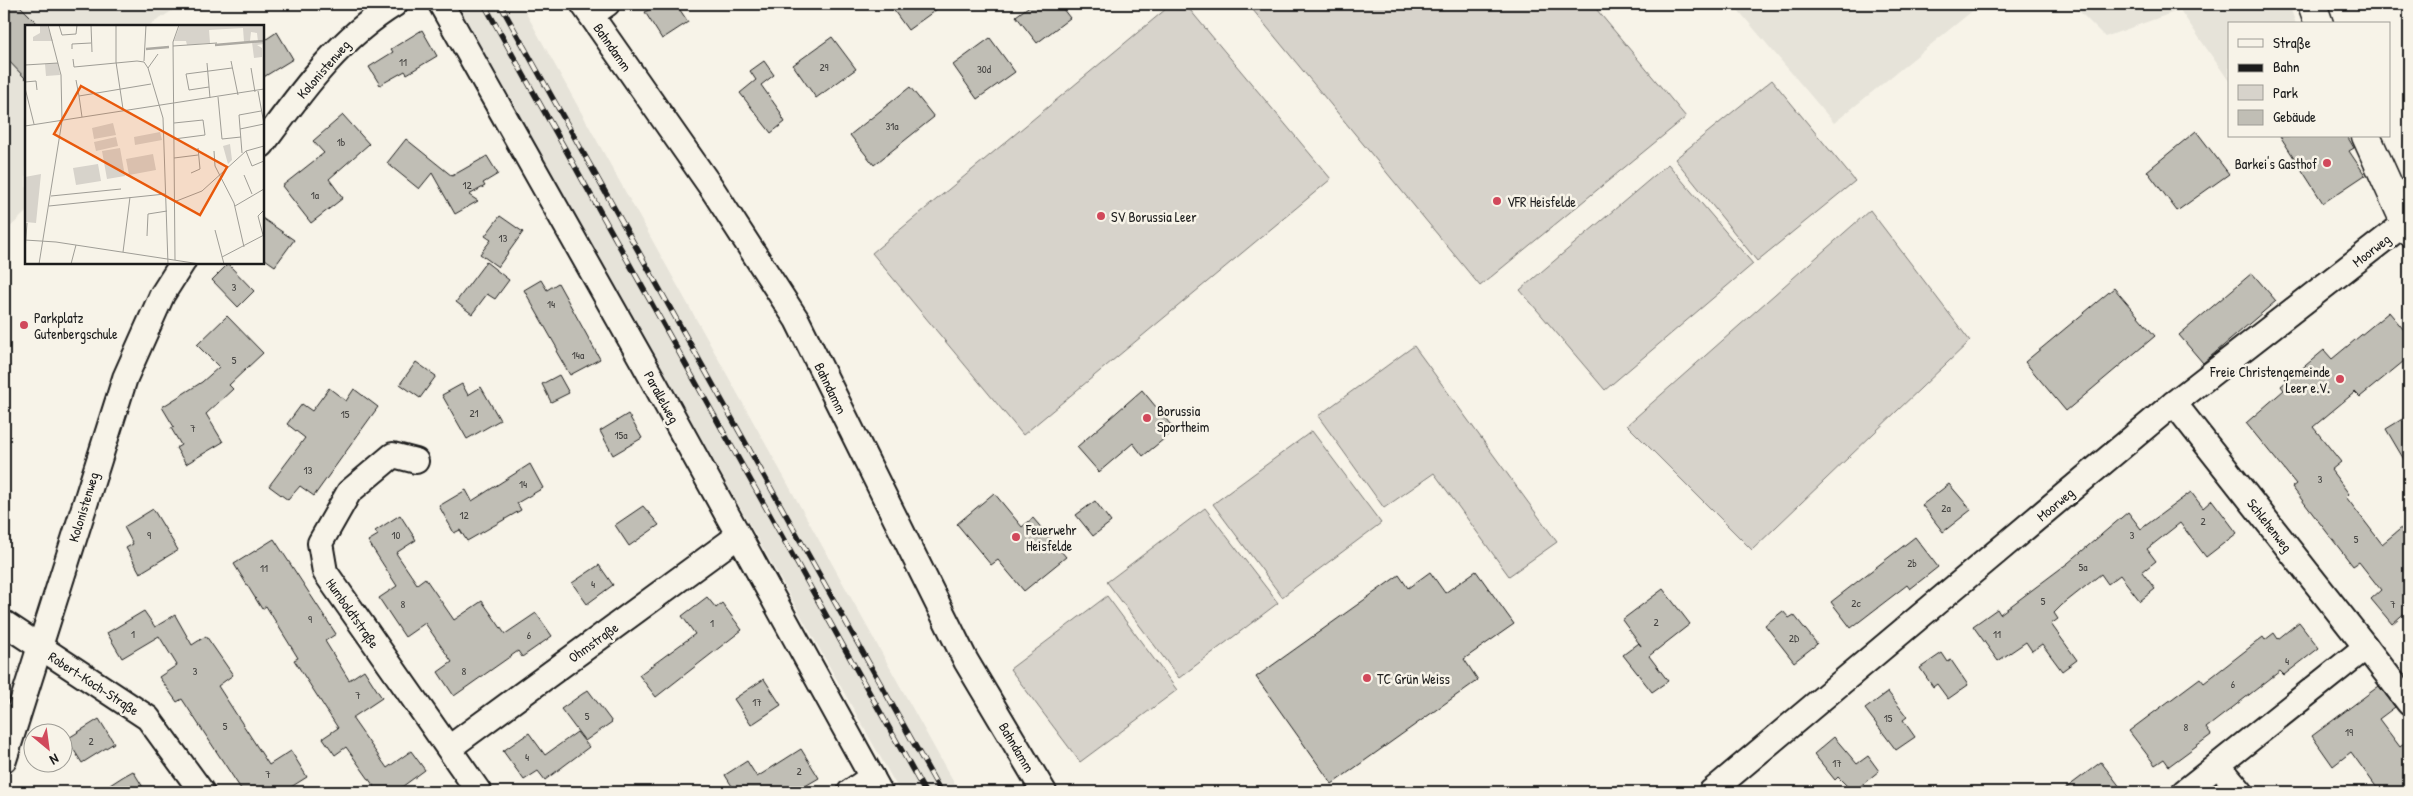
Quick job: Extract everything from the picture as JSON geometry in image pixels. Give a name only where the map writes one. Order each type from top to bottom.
[{"type":"main road","points":[[2312,4],[2318,22]]},
{"type":"main road","points":[[2367,138],[2408,225]]},
{"type":"street","name":"Kolonistenweg","points":[[264,142],[328,59],[359,28],[395,4]]},
{"type":"street","name":"Parallelweg","points":[[441,4],[643,362],[876,784]]},
{"type":"street","name":"Bahndamm","points":[[594,8],[797,320],[966,661],[1044,792]]},
{"type":"street","name":"Moorweg","points":[[1713,792],[2174,403],[2408,225]]},
{"type":"street","name":"Kolonistenweg","points":[[4,760],[125,378],[162,295],[182,264]]},
{"type":"street","name":"Schlehenweg","points":[[2174,403],[2409,703]]},
{"type":"street","name":"Humboldtstraße","points":[[416,461],[392,455],[349,492],[320,543],[325,572],[479,792]]},
{"type":"street","name":"Ohmstraße","points":[[449,748],[738,536]]},
{"type":"street","name":"Robert-Koch-Straße","points":[[4,623],[148,718],[202,792]]},
{"type":"street","points":[[2184,792],[2366,647]]},
{"type":"street","points":[[2218,765],[2241,792]]},
{"type":"street","points":[[850,792],[876,784]]},
{"type":"shaded area","points":[[4,4],[183,4],[150,25],[25,25],[25,213],[4,233]]},
{"type":"shaded area","points":[[457,4],[521,4],[959,792],[900,792]]},
{"type":"shaded area","points":[[1733,4],[1981,4],[1834,123]]},
{"type":"shaded area","points":[[2072,4],[2289,4],[2295,22],[2228,22],[2228,80],[2180,10],[2105,37]]},
{"type":"green space","name":"SV Borussia Leer","points":[[1172,4],[1185,4],[1331,179],[1023,435],[872,253]]},
{"type":"green space","name":"VFR Heisfelde","points":[[1248,4],[1592,4],[1686,117],[1480,286]]},
{"type":"green space","points":[[1772,80],[1855,181],[1757,261],[1675,159]]},
{"type":"green space","name":"VFR Heisfelde","points":[[1668,164],[1753,264],[1605,390],[1520,290]]},
{"type":"green space","points":[[1870,210],[1970,341],[1752,550],[1627,425]]},
{"type":"green space","points":[[1414,346],[1557,542],[1509,576],[1434,473],[1384,508],[1318,416]]},
{"type":"green space","points":[[1312,431],[1381,523],[1282,597],[1213,504]]},
{"type":"green space","points":[[1205,508],[1278,603],[1179,678],[1107,582]]},
{"type":"green space","points":[[1107,596],[1177,690],[1080,762],[1010,669]]},
{"type":"building","points":[[4,4],[18,4],[39,25],[25,25],[25,78],[4,56]]},
{"type":"building","points":[[659,4],[676,4],[688,22],[662,39],[645,12]]},
{"type":"building","points":[[889,4],[944,4],[908,30]]},
{"type":"building","points":[[1032,4],[1059,4],[1070,18],[1037,43],[1016,16]]},
{"type":"building","points":[[422,30],[437,56],[407,74],[405,71],[380,85],[369,67],[393,52],[391,49]]},
{"type":"building","points":[[277,32],[293,59],[264,77],[264,41]]},
{"type":"building","points":[[832,37],[856,69],[816,98],[793,65]]},
{"type":"building","points":[[990,38],[1015,72],[977,99],[953,65]]},
{"type":"building","points":[[764,61],[774,75],[761,85],[781,113],[785,122],[771,133],[740,93],[756,80],[750,71]]},
{"type":"building","points":[[910,87],[934,117],[874,165],[850,135]]},
{"type":"building","points":[[343,115],[369,144],[329,179],[343,198],[311,223],[282,186],[324,153],[313,141]]},
{"type":"building","points":[[2196,131],[2229,174],[2177,211],[2147,171]]},
{"type":"building","name":"Barkei's Gasthof","points":[[2281,138],[2348,138],[2354,148],[2349,151],[2365,175],[2323,203]]},
{"type":"building","points":[[406,139],[452,176],[487,156],[498,174],[483,183],[485,186],[469,195],[478,201],[455,214],[432,173],[419,189],[387,163]]},
{"type":"building","points":[[500,216],[523,232],[498,267],[480,254],[491,240],[485,236]]},
{"type":"building","points":[[264,219],[294,240],[275,266],[264,258]]},
{"type":"building","points":[[486,262],[509,280],[495,299],[487,294],[472,314],[456,302]]},
{"type":"building","points":[[228,264],[254,291],[238,307],[212,280]]},
{"type":"building","points":[[2252,273],[2276,301],[2203,363],[2179,335]]},
{"type":"building","points":[[541,280],[547,290],[558,283],[600,359],[570,375],[524,290]]},
{"type":"building","points":[[2114,288],[2155,336],[2066,411],[2025,362]]},
{"type":"building","points":[[2389,312],[2409,336],[2409,357],[2360,397],[2355,392],[2313,427],[2341,462],[2331,470],[2349,494],[2346,497],[2382,544],[2409,522],[2409,609],[2392,624],[2371,599],[2381,590],[2359,562],[2353,566],[2292,487],[2296,484],[2246,423],[2284,390],[2281,386],[2324,350],[2332,359]]},
{"type":"building","points":[[227,316],[263,353],[229,385],[233,389],[206,414],[223,442],[186,464],[176,448],[181,445],[171,428],[174,427],[162,407],[202,382],[219,367],[197,345]]},
{"type":"building","points":[[416,362],[436,376],[420,398],[400,384]]},
{"type":"building","points":[[559,375],[569,393],[551,402],[542,384]]},
{"type":"building","points":[[462,384],[468,395],[481,387],[500,420],[467,439],[442,395]]},
{"type":"building","points":[[329,388],[346,401],[354,389],[378,407],[314,496],[300,486],[288,500],[269,486],[305,438],[287,424],[302,404],[312,411]]},
{"type":"building","points":[[1142,390],[1175,430],[1143,456],[1133,443],[1099,472],[1077,447]]},
{"type":"building","points":[[628,414],[642,438],[613,455],[600,431]]},
{"type":"building","points":[[2409,415],[2409,468],[2386,429]]},
{"type":"building","points":[[530,464],[543,488],[517,503],[521,510],[467,541],[460,530],[454,533],[439,506],[466,490],[472,501]]},
{"type":"building","points":[[1949,484],[1971,510],[1943,532],[1922,505]]},
{"type":"building","points":[[2191,492],[2203,508],[2212,500],[2237,533],[2206,557],[2180,523],[2147,549],[2156,561],[2142,572],[2155,589],[2140,601],[2120,575],[2108,584],[2101,574],[2054,613],[2058,619],[2051,624],[2077,660],[2062,671],[2042,644],[2032,651],[2026,642],[1998,661],[1973,626],[1997,609],[2000,614],[2068,563],[2128,512],[2141,529]]},
{"type":"building","points":[[994,493],[1022,527],[1033,518],[1066,557],[1024,591],[998,560],[991,565],[957,524]]},
{"type":"building","points":[[1095,501],[1111,522],[1093,536],[1076,515]]},
{"type":"building","points":[[643,506],[659,525],[629,546],[615,525]]},
{"type":"building","points":[[153,509],[178,550],[140,573],[126,548],[133,544],[124,527]]},
{"type":"building","points":[[400,515],[416,540],[396,553],[417,584],[425,578],[454,620],[482,601],[505,634],[536,613],[552,636],[522,657],[518,651],[454,696],[438,672],[452,662],[425,623],[405,637],[379,598],[397,586],[368,541],[378,535],[375,531]]},
{"type":"building","points":[[1915,537],[1938,567],[1910,589],[1907,585],[1851,628],[1831,602]]},
{"type":"building","points":[[274,539],[336,634],[325,641],[349,680],[364,670],[382,698],[352,718],[387,768],[411,751],[425,770],[395,792],[378,792],[346,747],[335,755],[323,738],[338,728],[294,660],[298,658],[266,606],[262,609],[234,564]]},
{"type":"building","points":[[599,565],[613,585],[587,604],[572,583]]},
{"type":"building","name":"TC Grün Weiss","points":[[1476,571],[1514,624],[1464,659],[1478,680],[1332,784],[1256,677],[1399,575],[1408,588],[1430,572],[1445,593]]},
{"type":"building","points":[[1663,589],[1690,624],[1649,656],[1668,681],[1652,692],[1623,655],[1639,643],[1622,620]]},
{"type":"building","points":[[707,597],[716,608],[722,603],[742,630],[656,697],[639,675],[695,634],[682,616]]},
{"type":"building","points":[[144,611],[155,627],[175,615],[192,645],[206,636],[233,675],[218,686],[269,765],[291,751],[307,777],[283,792],[243,792],[182,699],[177,702],[159,677],[177,665],[159,636],[122,658],[107,633]]},
{"type":"building","points":[[1783,611],[1789,618],[1794,615],[1817,644],[1794,662],[1765,625]]},
{"type":"building","points":[[2299,622],[2319,648],[2284,675],[2280,671],[2206,728],[2211,735],[2169,766],[2164,759],[2155,765],[2129,731],[2200,678],[2204,683],[2263,637],[2265,640],[2274,633],[2278,639]]},
{"type":"building","points":[[1942,653],[1948,662],[1951,660],[1968,685],[1948,699],[1937,684],[1933,687],[1920,668]]},
{"type":"building","points":[[764,679],[781,705],[751,725],[734,699]]},
{"type":"building","points":[[2379,686],[2395,707],[2379,719],[2400,747],[2409,740],[2409,792],[2380,792],[2351,752],[2333,766],[2312,736]]},
{"type":"building","points":[[588,690],[612,722],[585,741],[561,709]]},
{"type":"building","points":[[1888,692],[1907,717],[1903,720],[1915,737],[1896,750],[1865,709]]},
{"type":"building","points":[[99,719],[114,743],[82,763],[72,747],[72,736]]},
{"type":"building","points":[[577,732],[589,747],[545,780],[538,771],[524,780],[503,751],[529,733],[545,755]]},
{"type":"building","points":[[1834,737],[1857,764],[1868,756],[1879,771],[1853,792],[1838,777],[1835,780],[1814,754]]},
{"type":"building","points":[[801,749],[819,778],[795,792],[732,792],[735,791],[725,775],[747,761],[757,777]]},
{"type":"building","points":[[2101,762],[2124,792],[2061,792]]},
{"type":"building","points":[[133,771],[146,792],[99,792],[124,776]]},
{"type":"railway","points":[[484,4],[925,792]]},
{"type":"railway","points":[[500,4],[941,792]]},
{"type":"place","name":"Barkei's Gasthof","points":[[2327,163]]},
{"type":"place","name":"VFR Heisfelde","points":[[1497,201]]},
{"type":"place","name":"SV Borussia Leer","points":[[1101,216]]},
{"type":"place","name":"Parkplatz Gutenbergschule","points":[[24,325]]},
{"type":"place","name":"Freie Christengemeinde Leer e.V.","points":[[2340,379]]},
{"type":"place","name":"Borussia Sportheim","points":[[1147,418]]},
{"type":"place","name":"Feuerwehr Heisfelde","points":[[1016,537]]},
{"type":"place","name":"TC Grün Weiss","points":[[1367,678]]}]
